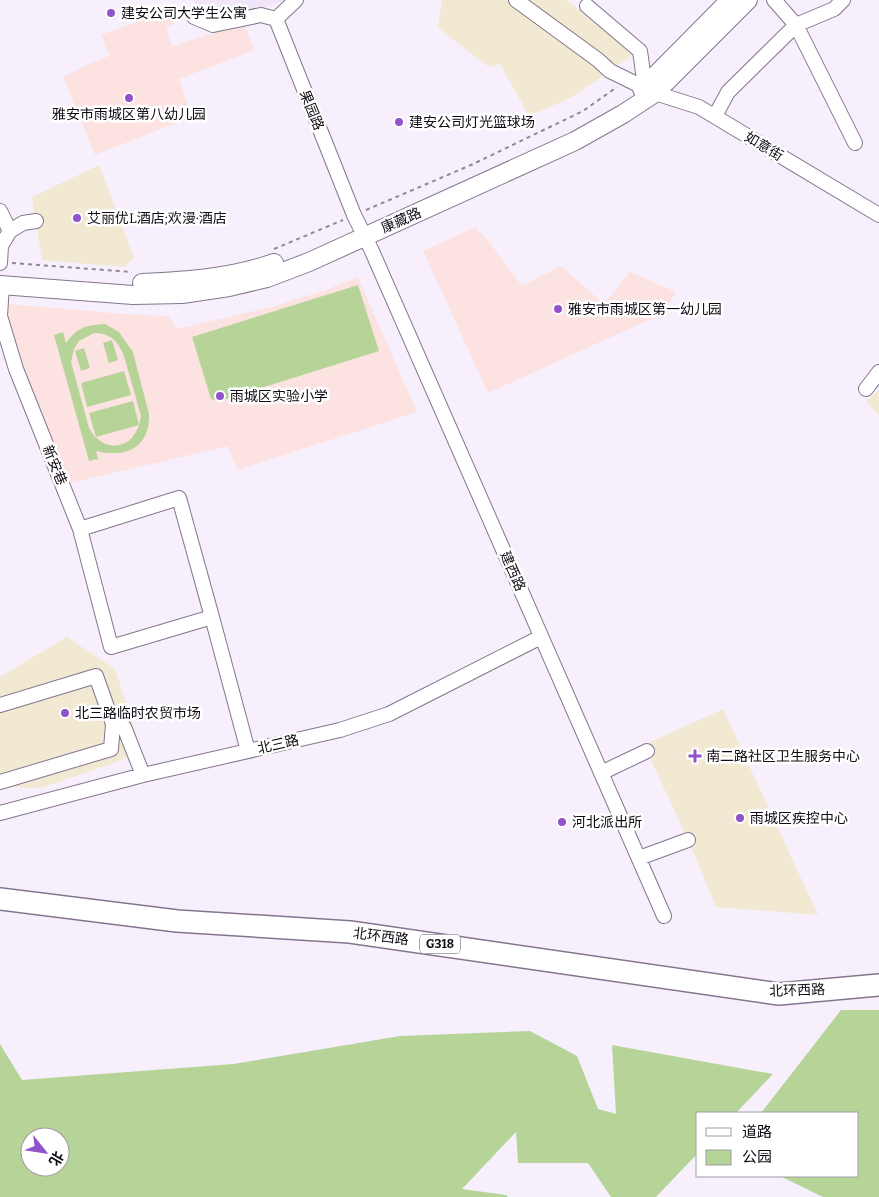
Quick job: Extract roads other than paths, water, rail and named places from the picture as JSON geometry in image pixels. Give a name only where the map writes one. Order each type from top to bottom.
[{"type":"highway","name":"北环西路","points":[[0,899],[177,921],[350,932],[779,994],[879,985]]},
{"type":"highway","name":"北环西路","points":[[0,912],[177,934],[351,942],[483,963],[783,1004],[879,998]]},
{"type":"main road","name":"康藏路","points":[[1,282],[131,284],[184,281],[263,266],[305,251],[579,127],[650,90],[748,0]]},
{"type":"main road","name":"康藏路","points":[[650,90],[676,53],[725,1]]},
{"type":"street","points":[[194,17],[214,25],[261,15],[276,19],[296,0]]},
{"type":"street","name":"如意街","points":[[516,0],[610,71],[650,90],[699,106],[879,215]]},
{"type":"street","points":[[774,0],[796,25],[855,143]]},
{"type":"street","points":[[715,116],[728,92],[796,25],[834,9],[843,0]]},
{"type":"street","points":[[586,6],[640,51],[650,90]]},
{"type":"street","name":"果园路","points":[[276,19],[360,226]]},
{"type":"street","points":[[0,210],[10,231]]},
{"type":"street","points":[[0,263],[1,245],[10,231],[28,221]]},
{"type":"street","name":"建西路","points":[[360,226],[664,916]]},
{"type":"street","name":"新安巷","points":[[1,282],[0,316],[16,369],[80,530],[111,647],[212,618]]},
{"type":"street","points":[[866,388],[879,372]]},
{"type":"street","points":[[80,530],[179,498],[248,751]]},
{"type":"street","name":"北三路","points":[[0,813],[143,775],[340,730],[389,714],[541,637]]},
{"type":"street","points":[[0,705],[96,676],[113,724],[111,749],[0,782]]},
{"type":"street","points":[[113,724],[124,727],[143,775]]},
{"type":"street","points":[[601,773],[647,751]]},
{"type":"street","points":[[639,858],[688,840]]},
{"type":"place","name":"建安公司大学生公寓","points":[[111,13]]},
{"type":"place","name":"雅安市雨城区第八幼儿园","points":[[129,98]]},
{"type":"place","name":"建安公司灯光篮球场","points":[[399,122]]},
{"type":"place","name":"艾丽优L酒店;欢漫·酒店","points":[[77,218]]},
{"type":"place","name":"雅安市雨城区第一幼儿园","points":[[558,309]]},
{"type":"place","name":"雨城区实验小学","points":[[220,396]]},
{"type":"place","name":"北三路临时农贸市场","points":[[65,713]]},
{"type":"place","name":"南二路社区卫生服务中心","points":[[695,756]]},
{"type":"place","name":"雨城区疾控中心","points":[[740,818]]},
{"type":"place","name":"河北派出所","points":[[562,822]]}]
